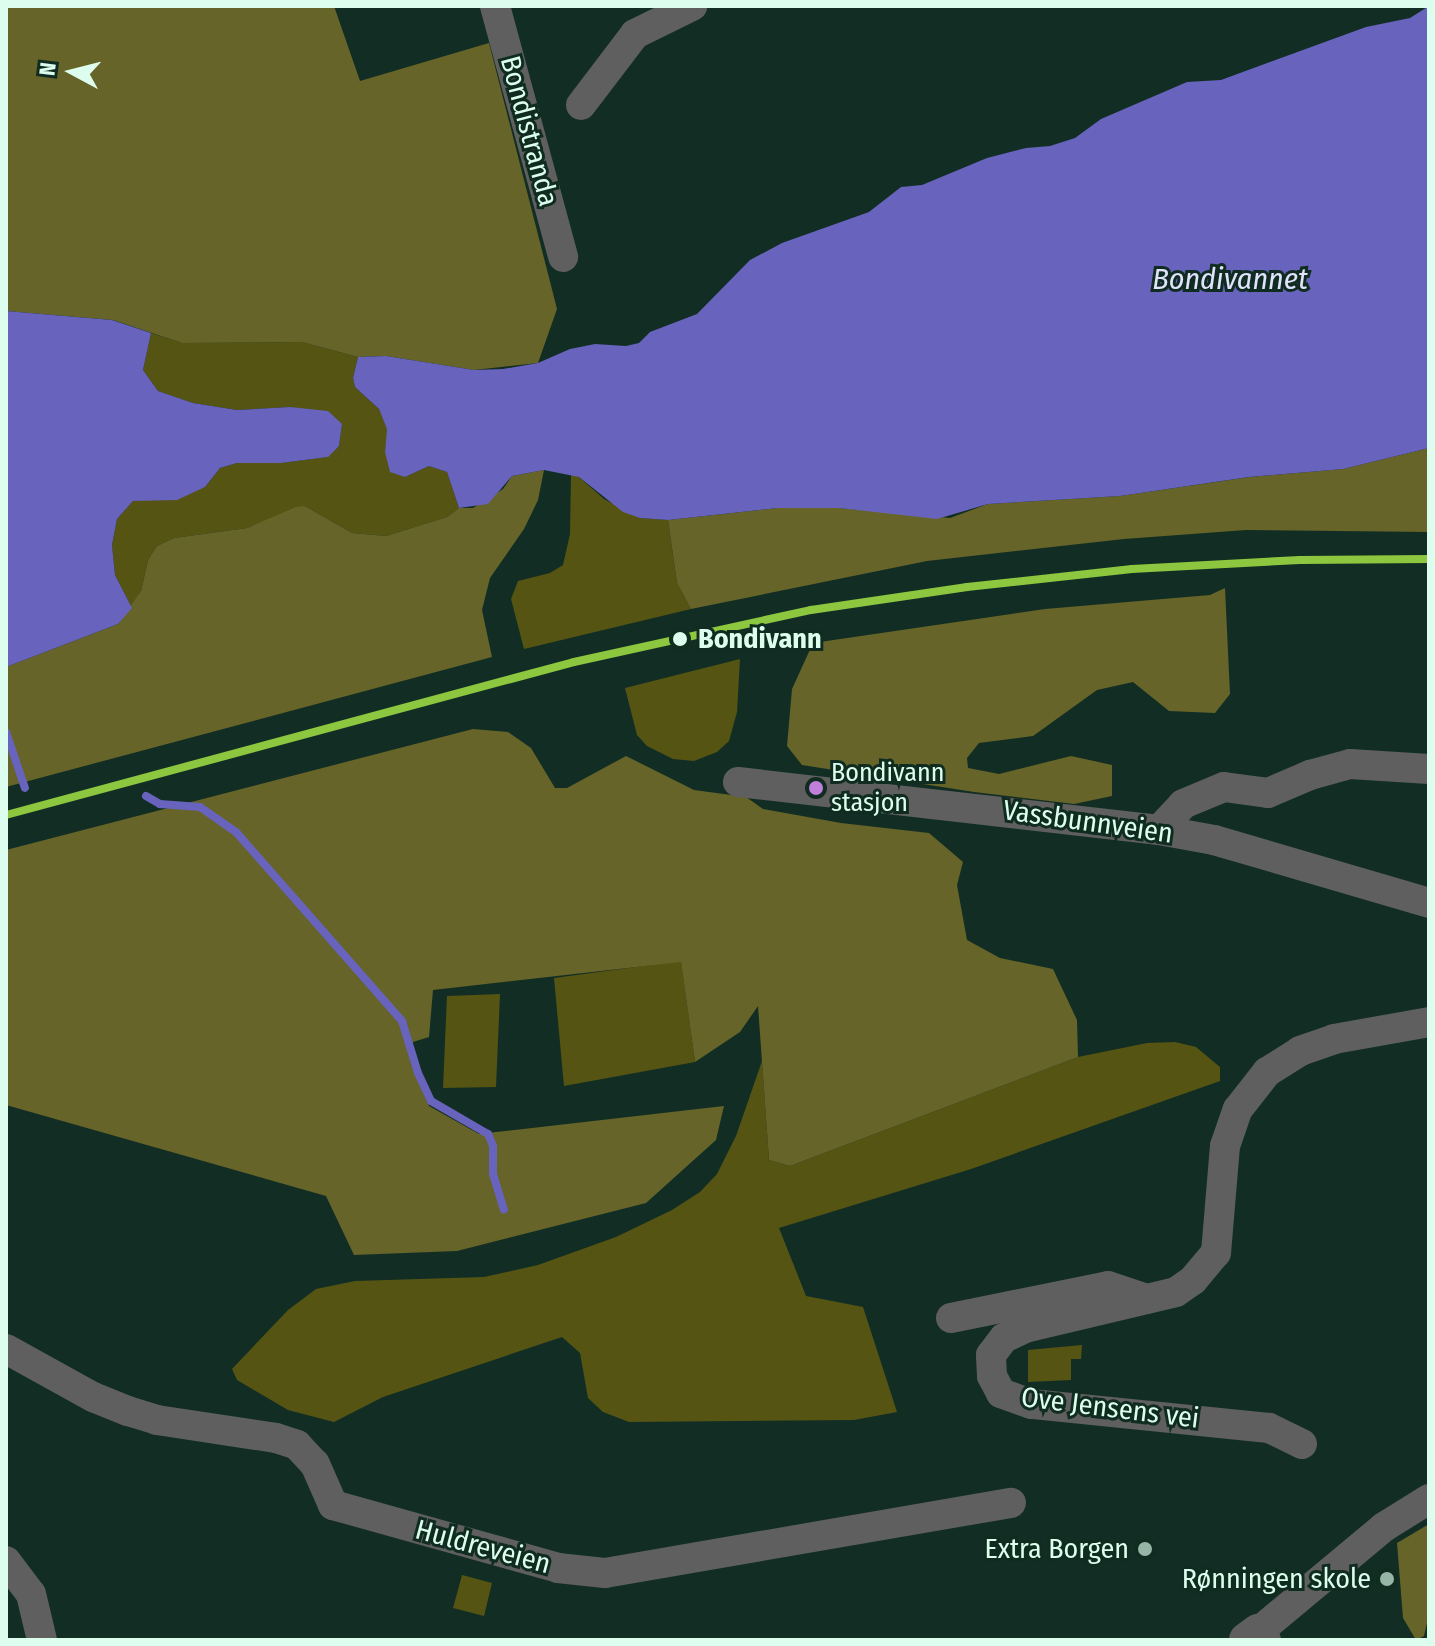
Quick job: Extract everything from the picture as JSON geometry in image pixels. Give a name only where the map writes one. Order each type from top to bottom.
[{"type":"street","name":"Bondistranda","points":[[495,6],[563,257]]},
{"type":"street","name":"Bondistranda","points":[[581,105],[635,34],[692,6]]},
{"type":"street","points":[[1159,830],[1183,804],[1224,787],[1268,793],[1310,775],[1350,764],[1429,769]]},
{"type":"street","name":"Vassbunnveien","points":[[738,782],[1159,830],[1214,840],[1429,903]]},
{"type":"street","name":"Ove Jensens vei","points":[[1302,1444],[1269,1428],[1031,1404],[1001,1393],[992,1376],[991,1355],[1004,1338],[1025,1328],[1149,1299],[1185,1286],[1216,1253],[1225,1146],[1238,1109],[1267,1072],[1300,1051],[1334,1039],[1429,1022]]},
{"type":"street","points":[[951,1318],[1108,1286],[1149,1299]]},
{"type":"street","name":"Huldreveien","points":[[6,1349],[93,1397],[128,1411],[157,1420],[276,1438],[297,1445],[315,1464],[333,1505],[558,1568],[605,1573],[1011,1503]]},
{"type":"street","points":[[1257,1637],[1384,1527],[1429,1499]]},
{"type":"street","points":[[6,1561],[31,1594],[42,1640]]},
{"type":"shaded area","points":[[6,6],[334,6],[360,81],[489,43],[557,309],[538,363],[474,370],[386,356],[358,357],[302,342],[182,343],[113,320],[6,311]]},
{"type":"shaded area","points":[[151,333],[182,343],[302,342],[358,357],[353,378],[355,387],[379,409],[388,429],[385,452],[405,477],[429,466],[447,472],[459,508],[447,517],[386,536],[352,533],[305,506],[247,528],[174,538],[157,546],[148,560],[141,591],[132,608],[115,575],[112,545],[117,519],[133,501],[205,487],[220,468],[237,463],[281,463],[327,457],[339,446],[342,424],[290,407],[237,410],[193,403],[158,391],[143,370]]},
{"type":"shaded area","points":[[1429,448],[1429,532],[1246,530],[1124,539],[927,561],[691,609],[677,583],[668,520],[777,508],[839,508],[950,518],[988,504],[1120,496],[1250,477],[1343,469]]},
{"type":"shaded area","points":[[544,470],[538,500],[524,529],[490,578],[482,610],[492,657],[6,787],[6,667],[118,624],[141,591],[148,560],[157,546],[174,538],[247,528],[305,506],[352,533],[386,536],[447,517],[459,508],[473,508],[503,489],[512,476]]},
{"type":"shaded area","points":[[571,474],[579,477],[604,499],[640,518],[668,520],[677,583],[691,609],[524,649],[511,599],[518,581],[550,573],[563,565],[570,534]]},
{"type":"shaded area","points":[[1225,588],[1230,694],[1215,713],[1169,711],[1133,682],[1097,690],[1033,736],[979,743],[967,758],[968,768],[999,774],[1071,756],[1112,765],[1112,796],[1074,804],[974,792],[802,765],[787,746],[792,689],[813,643],[1045,609],[1210,595]]},
{"type":"shaded area","points":[[740,659],[737,712],[729,741],[717,752],[694,761],[673,759],[647,746],[637,735],[625,688]]},
{"type":"shaded area","points":[[473,729],[508,732],[531,748],[555,788],[567,788],[626,756],[694,790],[746,797],[763,809],[841,823],[929,833],[963,862],[957,885],[967,940],[1000,958],[1053,969],[1077,1020],[1078,1057],[790,1166],[769,1160],[758,1006],[740,1032],[695,1062],[681,962],[433,990],[429,1037],[413,1042],[410,1060],[429,1106],[479,1134],[724,1106],[716,1140],[646,1203],[457,1251],[354,1255],[326,1196],[6,1105],[6,850]]},
{"type":"shaded area","points":[[681,961],[695,1062],[564,1086],[554,978]]},
{"type":"shaded area","points":[[500,994],[496,1087],[443,1088],[447,996]]},
{"type":"shaded area","points":[[1175,1042],[1196,1047],[1220,1067],[1220,1081],[971,1169],[779,1228],[806,1296],[863,1307],[897,1412],[854,1420],[629,1422],[603,1412],[588,1398],[580,1353],[562,1337],[383,1397],[334,1422],[288,1410],[237,1380],[232,1369],[288,1310],[316,1289],[355,1281],[484,1277],[538,1265],[616,1237],[672,1210],[700,1192],[717,1174],[736,1136],[762,1061],[769,1160],[790,1166],[1078,1057],[1147,1043]]},
{"type":"shaded area","points":[[1082,1345],[1081,1359],[1071,1359],[1071,1380],[1028,1382],[1028,1350]]},
{"type":"shaded area","points":[[1429,1524],[1429,1614],[1424,1636],[1416,1640],[1403,1618],[1397,1543]]},
{"type":"shaded area","points":[[462,1575],[492,1583],[484,1616],[453,1608]]},
{"type":"water","name":"Bondivannet","points":[[1429,6],[1429,448],[1343,469],[1249,477],[1120,496],[988,504],[937,519],[839,508],[777,508],[668,520],[640,518],[623,512],[579,477],[544,470],[512,476],[488,504],[459,508],[447,472],[429,466],[405,477],[390,472],[385,452],[387,429],[379,409],[355,387],[353,378],[358,357],[386,356],[474,370],[503,369],[538,363],[570,349],[595,344],[626,346],[639,343],[650,332],[697,314],[750,260],[782,243],[869,212],[901,187],[922,185],[987,158],[1075,138],[1101,119],[1187,82],[1221,80],[1366,27],[1410,18]]},
{"type":"water","points":[[6,311],[112,320],[151,333],[143,370],[158,391],[193,403],[237,410],[290,407],[328,411],[342,424],[339,446],[328,457],[281,463],[237,463],[220,468],[205,487],[177,500],[133,501],[117,519],[112,545],[115,575],[132,608],[118,624],[6,667]]},
{"type":"waterway","points":[[6,732],[25,788]]},
{"type":"waterway","points":[[146,796],[160,804],[200,807],[236,832],[402,1021],[418,1073],[431,1101],[488,1134],[493,1146],[493,1174],[504,1209]]},
{"type":"transit line","points":[[6,815],[574,662],[811,610],[967,587],[1132,569],[1300,560],[1429,559]]},
{"type":"place","name":"Bondivann","points":[[680,639]]},
{"type":"place","name":"Bondivann stasjon","points":[[816,788]]},
{"type":"place","name":"Extra Borgen","points":[[1145,1549]]},
{"type":"place","name":"Rønningen skole","points":[[1387,1579]]}]
